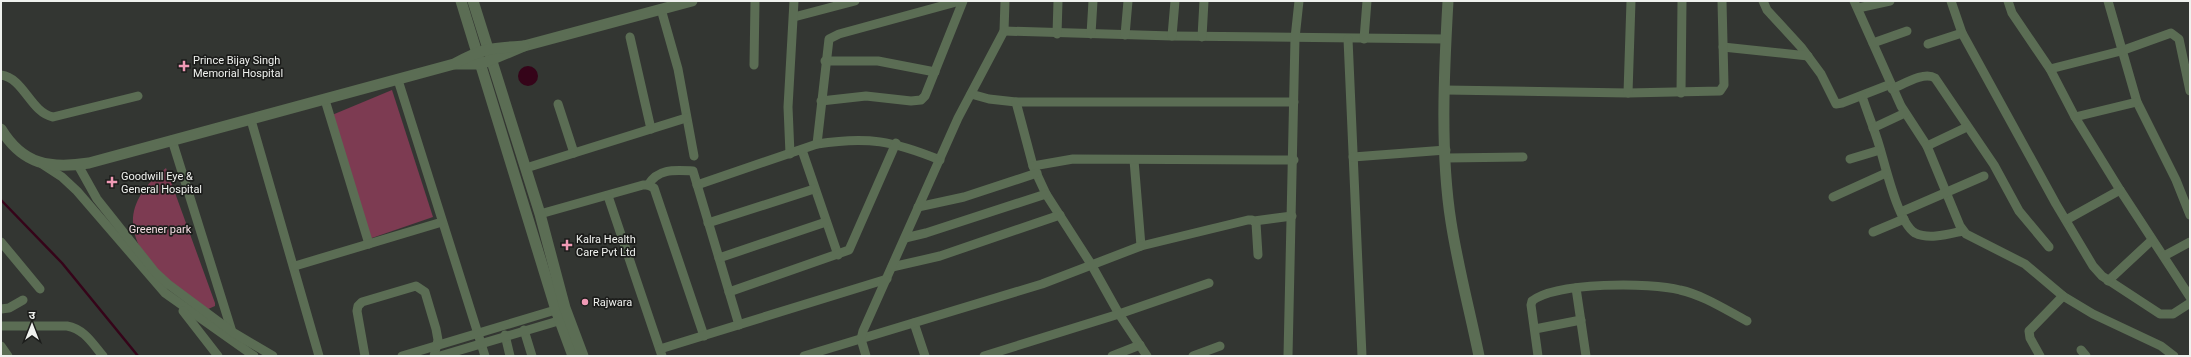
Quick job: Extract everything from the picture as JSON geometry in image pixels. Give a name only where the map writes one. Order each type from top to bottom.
[{"type":"street","points":[[461,1],[483,50],[526,168],[540,214],[562,314],[583,356]]},
{"type":"street","points":[[473,1],[483,50]]},
{"type":"street","points":[[454,64],[487,62],[524,46],[692,1]]},
{"type":"street","points":[[754,65],[755,1]]},
{"type":"street","points":[[790,154],[788,106],[794,1]]},
{"type":"street","points":[[794,17],[855,1]]},
{"type":"street","points":[[817,144],[827,44],[832,36],[961,1]]},
{"type":"street","points":[[821,101],[866,96],[916,101],[924,96],[961,1]]},
{"type":"street","points":[[866,356],[861,339],[906,238],[918,207],[971,94],[1004,31],[1005,1]]},
{"type":"street","points":[[1057,34],[1058,1]]},
{"type":"street","points":[[1091,34],[1093,1]]},
{"type":"street","points":[[1125,35],[1128,1]]},
{"type":"street","points":[[1172,36],[1175,1]]},
{"type":"street","points":[[1202,37],[1204,1]]},
{"type":"street","points":[[1288,356],[1294,160],[1295,38],[1299,1]]},
{"type":"street","points":[[1364,39],[1367,1]]},
{"type":"street","points":[[1448,1],[1445,90],[1446,154],[1451,223],[1479,356]]},
{"type":"street","points":[[1628,93],[1631,1]]},
{"type":"street","points":[[1681,93],[1682,1]]},
{"type":"street","points":[[1445,90],[1628,93],[1681,93],[1723,90],[1722,1]]},
{"type":"street","points":[[1763,1],[1767,10],[1808,56],[1821,74],[1836,104],[1925,76],[1935,78],[1994,165],[2020,211],[2049,247]]},
{"type":"street","points":[[1890,1],[1856,4],[1892,87],[1905,113],[1927,146],[1945,193],[1963,231],[1973,239],[2025,264],[2063,296],[2093,314],[2160,346],[2174,356]]},
{"type":"street","points":[[1951,1],[1962,32],[2066,220],[2094,266],[2108,281],[2160,314],[2172,314],[2190,303]]},
{"type":"street","points":[[2009,1],[2012,13],[2050,69],[2075,117],[2120,190],[2190,297]]},
{"type":"street","points":[[2108,1],[2121,51],[2137,102],[2176,180],[2190,215]]},
{"type":"street","points":[[661,9],[678,69],[694,156]]},
{"type":"street","points":[[1004,31],[1057,34],[1202,37],[1446,39]]},
{"type":"street","points":[[1873,43],[1907,31]]},
{"type":"street","points":[[1928,44],[1962,32]]},
{"type":"street","points":[[2050,69],[2121,51],[2171,33],[2179,39],[2190,91]]},
{"type":"street","points":[[630,37],[651,129]]},
{"type":"street","points":[[1348,39],[1362,356]]},
{"type":"street","points":[[42,164],[78,165],[398,80],[454,64],[483,50],[524,46]]},
{"type":"street","points":[[1723,47],[1808,56]]},
{"type":"street","points":[[825,61],[878,61],[934,72]]},
{"type":"street","points":[[487,62],[562,314],[573,356]]},
{"type":"street","points":[[1,75],[10,78],[40,111],[53,117],[138,96]]},
{"type":"street","points":[[398,80],[485,356]]},
{"type":"street","points":[[971,94],[989,99],[1016,102],[1294,102]]},
{"type":"street","points":[[1862,96],[1880,150],[1886,174],[1909,228],[1919,234],[1943,235],[1963,231]]},
{"type":"street","points":[[325,100],[369,244]]},
{"type":"street","points":[[1016,102],[1020,121],[1035,170],[1046,194],[1091,264],[1119,314],[1147,356]]},
{"type":"street","points":[[2075,117],[2137,102]]},
{"type":"street","points":[[558,104],[574,153]]},
{"type":"street","points":[[1873,128],[1905,113]]},
{"type":"street","points":[[526,168],[686,118]]},
{"type":"street","points":[[251,120],[295,266],[319,356]]},
{"type":"street","points":[[1927,146],[1967,127]]},
{"type":"street","points":[[1,129],[17,150],[31,160],[42,164],[62,177],[77,191],[154,283],[178,304],[232,337],[273,356]]},
{"type":"street","points":[[172,140],[232,337]]},
{"type":"street","points":[[697,185],[817,144],[858,140],[896,143],[940,160]]},
{"type":"street","points":[[729,292],[849,250],[853,246],[896,143]]},
{"type":"street","points":[[802,150],[814,189],[838,255]]},
{"type":"street","points":[[1850,159],[1880,150]]},
{"type":"street","points":[[1353,157],[1446,154],[1523,157]]},
{"type":"street","points":[[918,207],[964,197],[1035,170],[1073,159],[1294,160]]},
{"type":"street","points":[[1134,160],[1141,246]]},
{"type":"street","points":[[78,165],[87,185],[97,200],[156,272],[254,356]]},
{"type":"street","points":[[540,214],[648,185],[652,177],[666,170],[693,171],[739,325]]},
{"type":"street","points":[[1833,197],[1886,174]]},
{"type":"street","points":[[1873,232],[1945,193],[1984,176]]},
{"type":"street","points":[[77,191],[87,185]]},
{"type":"street","points":[[648,185],[657,191],[704,336]]},
{"type":"street","points":[[708,223],[814,189]]},
{"type":"street","points":[[2066,220],[2120,190]]},
{"type":"street","points":[[906,238],[926,234],[1046,194]]},
{"type":"street","points":[[608,196],[661,352],[704,336],[887,279]]},
{"type":"street","points":[[892,267],[940,256],[1060,215]]},
{"type":"street","points":[[804,356],[1042,284],[1141,246],[1248,220],[1254,221],[1292,216]]},
{"type":"street","points":[[1254,221],[1258,255]]},
{"type":"street","points":[[295,266],[442,222]]},
{"type":"street","points":[[719,258],[826,222]]},
{"type":"street","points":[[2108,281],[2152,240]]},
{"type":"street","points":[[1,242],[40,289]]},
{"type":"street","points":[[2164,256],[2190,242]]},
{"type":"street","points":[[984,356],[1119,314],[1209,283]]},
{"type":"street","points":[[1538,356],[1532,301],[1576,288],[1621,284],[1671,288],[1688,292],[1747,321]]},
{"type":"street","points":[[365,356],[357,310],[358,306],[362,302],[416,286],[425,292],[438,335],[435,351]]},
{"type":"street","points":[[1576,288],[1586,356]]},
{"type":"street","points":[[2040,356],[2030,338],[2029,331],[2063,296]]},
{"type":"street","points":[[1,309],[23,300]]},
{"type":"street","points":[[178,304],[218,356]]},
{"type":"street","points":[[440,356],[480,338],[506,335],[524,330],[562,314]]},
{"type":"street","points":[[402,356],[435,351],[562,314]]},
{"type":"street","points":[[1535,330],[1581,320]]},
{"type":"street","points":[[914,323],[925,356]]},
{"type":"street","points":[[1,326],[71,326],[83,332],[103,356]]},
{"type":"street","points":[[524,330],[532,356]]},
{"type":"street","points":[[506,335],[510,356]]},
{"type":"street","points":[[1112,356],[1140,345]]},
{"type":"street","points":[[1,346],[8,356]]},
{"type":"street","points":[[1193,356],[1220,346]]},
{"type":"green space","points":[[392,90],[433,217],[366,240],[332,115]]},
{"type":"green space","name":"Greener park","points":[[166,168],[215,303],[215,306],[206,310],[162,275],[145,255],[137,242],[133,216],[136,203],[143,191],[153,179]]},
{"type":"shaded area","points":[[528,66],[535,69],[538,76],[535,83],[528,86],[521,83],[518,76],[521,69]]},
{"type":"waterway","points":[[1,200],[62,263],[138,356]]},
{"type":"place","name":"Prince Bijay Singh Memorial Hospital","points":[[184,66]]},
{"type":"place","name":"Goodwill Eye & General Hospital","points":[[112,182]]},
{"type":"place","name":"Kalra Health Care Pvt Ltd","points":[[567,245]]},
{"type":"place","name":"Rajwara","points":[[585,302]]}]
